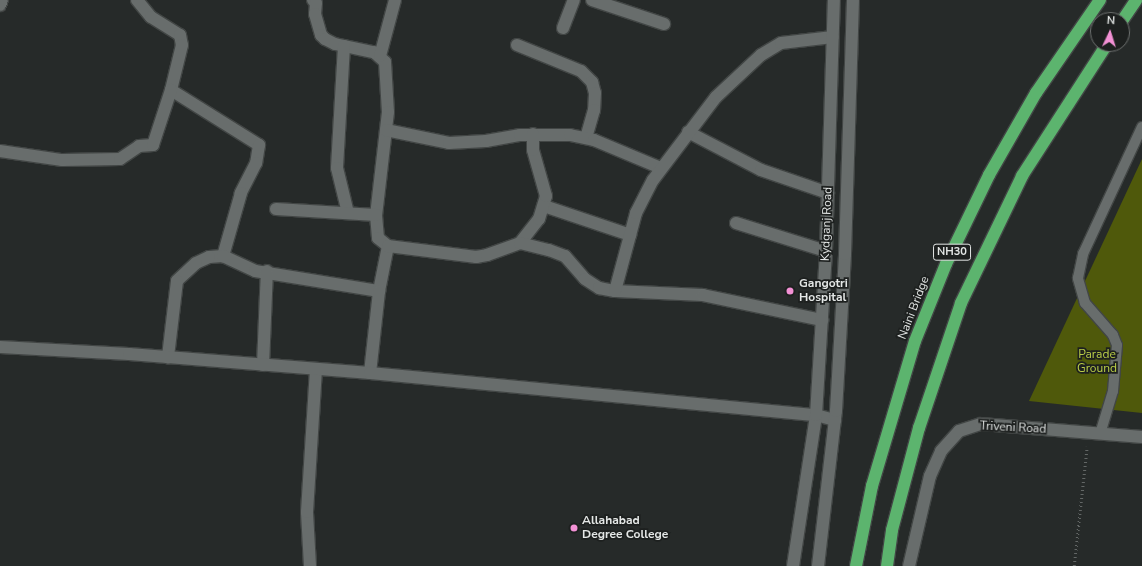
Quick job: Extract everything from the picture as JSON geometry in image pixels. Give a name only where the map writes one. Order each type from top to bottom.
[{"type":"highway","name":"Naini Bridge","points":[[856,566],[872,486],[915,341],[946,264],[988,175],[1036,93],[1100,0]]},
{"type":"highway","points":[[1128,12],[1136,0]]},
{"type":"highway","name":"NH30","points":[[887,566],[892,530],[919,428],[961,303],[1022,176],[1102,52]]},
{"type":"street","points":[[0,5],[2,0]]},
{"type":"street","points":[[0,150],[62,160],[120,159],[139,146],[153,145],[171,90],[182,45],[180,35],[151,17],[138,0]]},
{"type":"street","points":[[313,0],[316,3],[315,14],[321,35],[335,44],[374,52],[385,62],[388,112],[376,215],[378,238],[388,246],[476,257],[487,255],[520,243],[539,219],[546,196],[533,150],[533,134]]},
{"type":"street","points":[[380,56],[395,0]]},
{"type":"street","points":[[564,28],[574,0]]},
{"type":"street","points":[[592,0],[664,24]]},
{"type":"street","name":"Kydganj Road","points":[[793,566],[816,415],[826,251],[834,0]]},
{"type":"street","name":"Kydganj Road","points":[[818,566],[835,420],[845,254],[853,0]]},
{"type":"street","points":[[615,291],[636,213],[661,168],[716,97],[761,55],[781,43],[833,37]]},
{"type":"street","points":[[517,45],[580,71],[592,82],[595,94],[594,110],[586,138]]},
{"type":"street","points":[[344,46],[338,168],[348,213]]},
{"type":"street","points":[[171,90],[259,145],[256,163],[241,193],[223,256]]},
{"type":"street","points":[[386,130],[449,143],[486,142],[533,134],[564,134],[586,138],[661,168]]},
{"type":"street","points":[[688,132],[760,170],[828,193]]},
{"type":"street","points":[[544,206],[630,235]]},
{"type":"street","points":[[276,209],[376,215]]},
{"type":"street","points":[[736,223],[826,251]]},
{"type":"street","points":[[520,243],[565,256],[591,284],[615,291],[703,295],[822,320]]},
{"type":"street","points":[[370,373],[379,291],[388,246]]},
{"type":"street","points":[[168,357],[177,281],[196,263],[209,257],[223,256],[255,271],[267,271],[379,291]]},
{"type":"street","points":[[263,365],[267,271]]},
{"type":"street","points":[[0,347],[168,357],[370,373],[816,415],[835,420]]},
{"type":"street","points":[[310,566],[307,512],[316,369]]},
{"type":"street","name":"Triveni Road","points":[[909,566],[930,476],[941,451],[959,430],[981,424],[1142,437]]},
{"type":"lane","points":[[1094,433],[1114,391],[1117,345],[1113,335],[1085,303],[1078,278],[1084,254],[1142,127]]},
{"type":"path","points":[[1074,566],[1094,433]]},
{"type":"green space","name":"Parade Ground","points":[[1142,159],[1142,413],[1029,401]]},
{"type":"place","name":"Gangotri Hospital","points":[[790,291]]},
{"type":"place","name":"Allahabad Degree College","points":[[574,528]]}]
